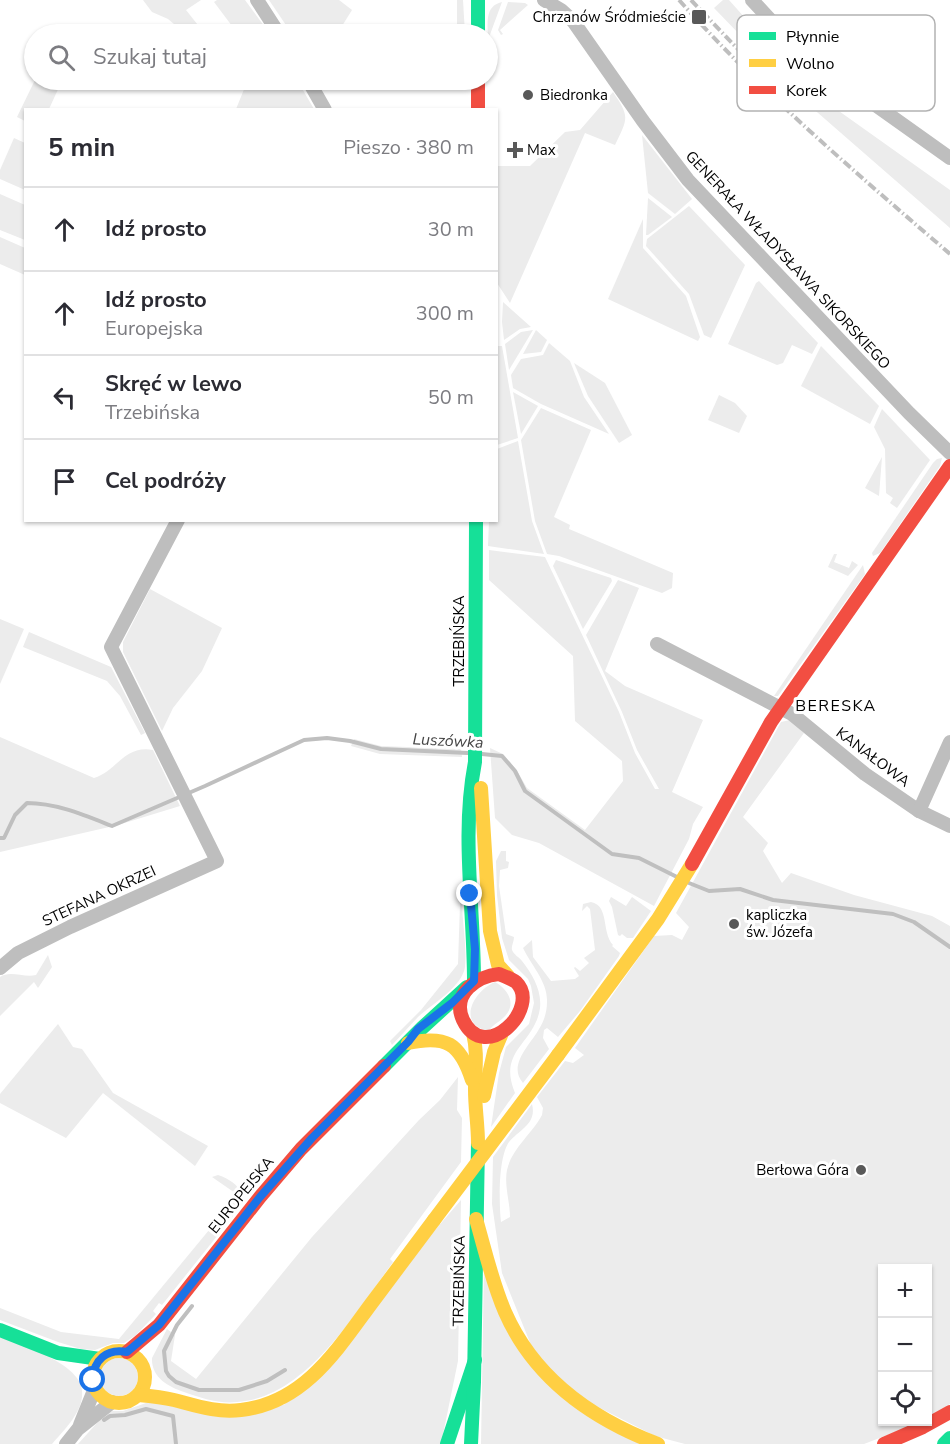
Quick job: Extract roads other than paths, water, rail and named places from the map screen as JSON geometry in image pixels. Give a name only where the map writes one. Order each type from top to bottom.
[{"type":"main road","points":[[478,0],[478,24]]},
{"type":"main road","points":[[478,90],[478,108]]},
{"type":"main road","points":[[138,1395],[177,1400],[208,1409],[245,1410],[272,1403],[299,1389],[314,1377],[330,1359],[639,947],[677,890],[780,708],[950,466]]},
{"type":"main road","name":"TRZEBIŃSKA","points":[[471,984],[475,949],[468,879],[470,788],[475,762],[476,522]]},
{"type":"main road","name":"TRZEBIŃSKA","points":[[475,762],[481,787],[484,819],[490,931],[498,965],[508,976]]},
{"type":"main road","points":[[488,974],[508,976],[518,986],[522,1003],[517,1021],[502,1033],[489,1038],[473,1033],[454,1022],[471,984],[488,974]]},
{"type":"main road","name":"EUROPEJSKA","points":[[127,1352],[159,1325],[289,1163],[351,1097],[430,1019],[452,1003],[471,984]]},
{"type":"main road","name":"EUROPEJSKA","points":[[408,1042],[454,1022]]},
{"type":"main road","name":"TRZEBIŃSKA","points":[[471,1444],[475,1360],[478,1118],[475,1091],[477,1048],[473,1033]]},
{"type":"main road","name":"TRZEBIŃSKA","points":[[478,1118],[494,1052],[502,1033]]},
{"type":"main road","points":[[408,1042],[434,1038],[455,1047],[466,1059],[475,1091]]},
{"type":"main road","points":[[476,1219],[505,1314],[540,1366],[558,1386],[593,1412],[631,1433],[658,1444]]},
{"type":"main road","name":"EUROPEJSKA","points":[[141,1363],[159,1325]]},
{"type":"main road","points":[[0,1330],[58,1353],[100,1359]]},
{"type":"main road","points":[[58,1353],[94,1382],[102,1397],[112,1402],[126,1402],[138,1395],[144,1385],[145,1377],[141,1363],[135,1356],[127,1352],[111,1352],[95,1365],[94,1382]]},
{"type":"main road","points":[[447,1444],[475,1360]]},
{"type":"main road","points":[[145,1377],[177,1400]]},
{"type":"main road","points":[[884,1444],[950,1412]]},
{"type":"main road","points":[[944,1444],[950,1438]]},
{"type":"street","points":[[257,0],[273,24]]},
{"type":"street","name":"GENERAŁA WŁADYSŁAWA SIKORSKIEGO","points":[[544,0],[561,10],[573,21],[643,121],[688,180],[909,413],[950,453]]},
{"type":"street","points":[[752,0],[766,15]]},
{"type":"street","points":[[314,90],[324,108]]},
{"type":"street","points":[[884,111],[950,158]]},
{"type":"street","name":"STEFANA OKRZEI","points":[[0,968],[18,953],[70,927],[217,861],[111,647],[177,522]]},
{"type":"street","name":"KANAŁOWA","points":[[657,644],[686,657],[693,664],[792,714],[865,774],[919,811],[950,826]]},
{"type":"street","points":[[919,811],[950,742]]},
{"type":"street","points":[[78,1429],[94,1382]]},
{"type":"street","points":[[66,1444],[78,1429],[112,1402]]},
{"type":"waterway","name":"Luszówka","points":[[0,838],[4,838],[15,815],[27,803],[59,807],[112,826],[304,740],[327,738],[381,749],[468,753]]},
{"type":"waterway","name":"Luszówka","points":[[482,754],[502,756],[515,771],[525,791],[612,854],[639,858],[677,877]]},
{"type":"waterway","name":"Luszówka","points":[[689,883],[709,891],[740,889],[773,900],[893,914],[914,922],[950,947]]},
{"type":"waterway","points":[[192,1306],[177,1325],[164,1351],[166,1371],[176,1382],[199,1390],[239,1390],[267,1381],[285,1370]]},
{"type":"waterway","points":[[104,1420],[110,1416],[125,1415],[146,1409],[173,1416],[176,1444]]},
{"type":"railway","points":[[679,0],[737,62]]},
{"type":"railway","points":[[691,0],[737,48]]},
{"type":"railway","points":[[789,111],[950,254]]},
{"type":"place","name":"Chrzanów Śródmieście","points":[[699,17]]},
{"type":"place","name":"Biedronka","points":[[528,95]]},
{"type":"place","name":"Max","points":[[515,150]]},
{"type":"place","name":"kapliczka św. Józefa","points":[[734,924]]},
{"type":"place","name":"Berłowa Góra","points":[[861,1170]]},
{"type":"district","name":"BERESKA","points":[[836,705]]}]
